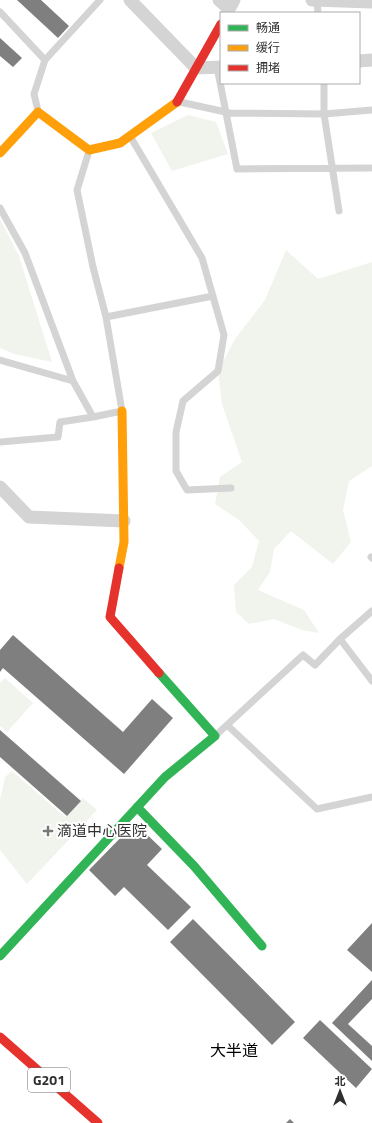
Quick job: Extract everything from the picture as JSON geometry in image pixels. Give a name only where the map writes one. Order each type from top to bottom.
[{"type":"main road","points":[[0,152],[38,112],[89,150],[120,143],[178,101],[220,26]]},
{"type":"main road","points":[[0,956],[165,777],[215,736],[110,617],[124,542],[122,411]]},
{"type":"main road","points":[[137,807],[194,866],[262,946]]},
{"type":"main road","name":"G201","points":[[0,1037],[98,1123]]},
{"type":"street","points":[[130,0],[196,68],[219,67]]},
{"type":"street","points":[[218,0],[230,7]]},
{"type":"street","points":[[312,0],[372,2]]},
{"type":"street","points":[[360,61],[372,60]]},
{"type":"street","points":[[0,487],[29,517],[124,521]]},
{"type":"lane","points":[[38,112],[34,94],[45,60],[100,0]]},
{"type":"lane","points":[[317,0],[318,12]]},
{"type":"lane","points":[[0,12],[45,60]]},
{"type":"lane","points":[[222,84],[236,169],[372,168]]},
{"type":"lane","points":[[324,84],[324,114],[339,211]]},
{"type":"lane","points":[[178,101],[230,114],[324,114],[372,110]]},
{"type":"lane","points":[[130,136],[202,258],[224,336],[218,370],[183,401],[176,432],[176,472],[187,490],[231,488]]},
{"type":"lane","points":[[0,442],[58,437],[60,422],[122,411],[106,317],[93,267],[77,190],[89,150]]},
{"type":"lane","points":[[0,208],[25,253],[73,381],[93,417]]},
{"type":"lane","points":[[106,317],[213,296]]},
{"type":"lane","points":[[0,360],[73,381]]},
{"type":"lane","points":[[215,736],[303,654],[315,665],[340,639],[372,611]]},
{"type":"lane","points":[[340,639],[372,681]]},
{"type":"lane","points":[[227,725],[317,809],[372,797]]},
{"type":"shaded area","points":[[188,115],[216,122],[228,154],[172,171],[151,133]]},
{"type":"shaded area","points":[[0,219],[19,256],[52,362],[14,354],[0,348]]},
{"type":"shaded area","points":[[286,250],[318,279],[372,262],[372,466],[349,481],[343,510],[351,542],[333,564],[291,531],[274,549],[270,572],[258,590],[304,610],[319,633],[302,630],[274,619],[249,624],[236,612],[234,585],[252,567],[259,541],[239,520],[215,504],[220,477],[242,462],[222,404],[218,371],[235,339],[265,300]]},
{"type":"shaded area","points":[[5,678],[33,703],[7,732],[0,726],[0,683]]},
{"type":"shaded area","points":[[12,771],[65,817],[83,798],[97,810],[27,884],[0,850],[0,800],[5,777]]},
{"type":"building","points":[[17,0],[41,0],[69,26],[58,38]]},
{"type":"building","points":[[0,38],[22,58],[13,67],[0,56]]},
{"type":"building","points":[[13,635],[123,732],[152,699],[173,718],[124,774],[3,668],[0,672],[0,650]]},
{"type":"building","points":[[0,730],[81,801],[67,816],[0,757]]},
{"type":"building","points":[[135,823],[162,849],[147,865],[191,907],[168,930],[124,887],[115,896],[89,870]]},
{"type":"building","points":[[193,919],[295,1022],[272,1045],[170,942]]},
{"type":"building","points":[[372,923],[372,972],[347,950]]},
{"type":"building","points":[[372,980],[372,999],[348,1024],[372,1046],[372,1061],[332,1023]]},
{"type":"building","points":[[320,1020],[372,1069],[356,1088],[303,1038]]},
{"type":"building","points":[[290,1119],[294,1123],[286,1123]]},
{"type":"traffic: fast","points":[[0,956],[165,777],[215,736],[159,673]]},
{"type":"traffic: fast","points":[[137,807],[194,866],[262,946]]},
{"type":"traffic: slow","points":[[0,153],[38,112],[89,150],[120,143],[177,102]]},
{"type":"traffic: slow","points":[[119,568],[124,542],[122,411]]},
{"type":"traffic: jam","points":[[177,102],[220,26]]},
{"type":"traffic: jam","points":[[119,568],[110,617],[159,673]]},
{"type":"traffic: jam","points":[[0,1037],[98,1123]]},
{"type":"place","name":"滴道中心医院","points":[[48,831]]},
{"type":"district","name":"大半道","points":[[234,1050]]}]
